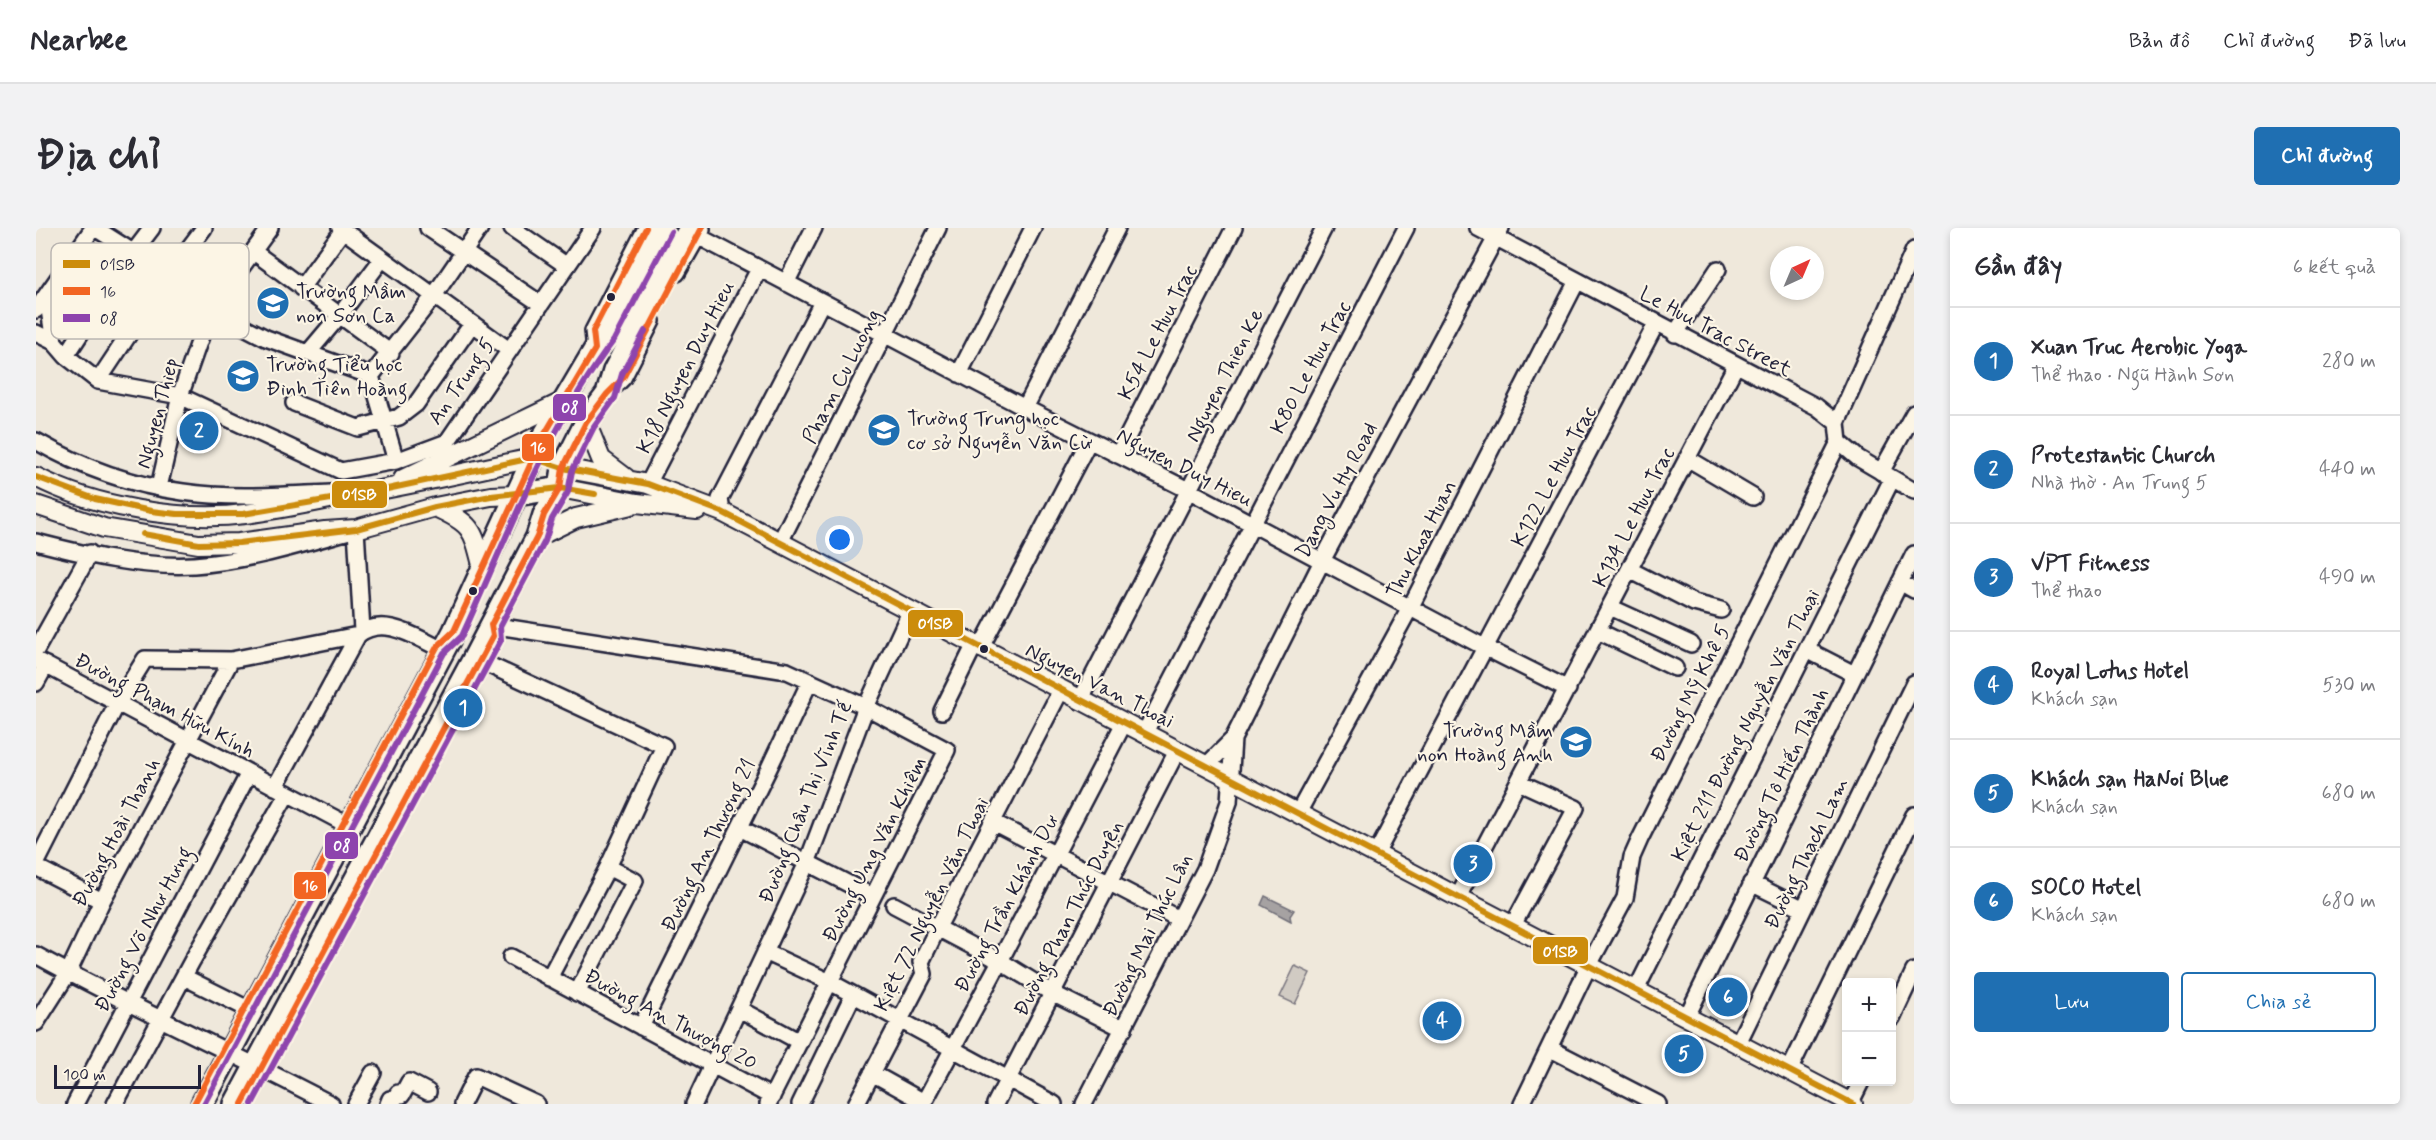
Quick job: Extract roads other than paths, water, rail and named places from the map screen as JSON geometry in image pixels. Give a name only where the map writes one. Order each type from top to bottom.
[{"type":"highway","points":[[202,1104],[226,1051],[454,632],[532,458],[595,349],[606,336],[663,228]]},
{"type":"highway","points":[[240,1098],[477,660],[491,625],[537,537],[544,515],[586,422],[607,394],[614,371],[695,231]]},
{"type":"highway","points":[[532,458],[562,478]]},
{"type":"highway","points":[[516,495],[562,478]]},
{"type":"main road","points":[[378,491],[564,401]]},
{"type":"main road","points":[[586,422],[601,459],[639,482],[722,512]]},
{"type":"main road","points":[[36,477],[94,499],[177,514],[243,514],[378,491],[532,458]]},
{"type":"main road","points":[[562,478],[639,482]]},
{"type":"main road","points":[[562,478],[637,503],[722,512]]},
{"type":"main road","points":[[36,505],[104,528],[199,544],[239,543],[356,529],[435,507],[491,496],[516,495]]},
{"type":"main road","points":[[537,537],[576,518],[637,503]]},
{"type":"main road","points":[[435,507],[461,519],[475,535],[483,569]]},
{"type":"main road","name":"Nguyen Van Thoai","points":[[722,512],[1851,1104]]},
{"type":"main road","points":[[194,1104],[226,1051],[244,1007],[437,647],[454,632]]},
{"type":"street","points":[[84,243],[94,228],[117,243]]},
{"type":"street","points":[[141,243],[152,228]]},
{"type":"street","points":[[193,243],[204,228]]},
{"type":"street","name":"Nguyen Thiep","points":[[249,259],[270,228]]},
{"type":"street","points":[[428,228],[541,304]]},
{"type":"street","points":[[372,376],[433,297],[480,228]]},
{"type":"street","points":[[512,228],[567,266]]},
{"type":"street","points":[[595,349],[593,332],[646,228]]},
{"type":"street","points":[[786,283],[814,228]]},
{"type":"street","name":"Pham Cu Luong","points":[[780,543],[938,228]]},
{"type":"street","points":[[959,374],[1033,228]]},
{"type":"street","points":[[1024,408],[1117,228]]},
{"type":"street","name":"K54 Le Huu Trac","points":[[1118,455],[1234,228]]},
{"type":"street","name":"Nguyen Thien Ke","points":[[1080,701],[1324,228]]},
{"type":"street","name":"K80 Le Huu Trac","points":[[1144,734],[1407,228]]},
{"type":"street","name":"Le Huu Trac Street","points":[[1478,228],[1498,232],[1577,281],[1816,407],[1837,423]]},
{"type":"street","points":[[302,288],[342,229],[509,350]]},
{"type":"street","name":"An Trung 5","points":[[98,381],[180,396],[341,471],[396,461],[447,442],[590,229]]},
{"type":"street","name":"Nguyen Duy Hieu","points":[[695,231],[759,269],[959,374],[1188,490],[1568,689]]},
{"type":"street","name":"Dang Vu Hy Road","points":[[1232,780],[1233,739],[1322,561],[1498,232]]},
{"type":"street","points":[[1914,250],[1837,423],[1839,442],[1886,476],[1914,491]]},
{"type":"street","points":[[254,252],[391,353]]},
{"type":"street","points":[[308,353],[382,259]]},
{"type":"street","name":"K18 Nguyen Duy Hieu","points":[[639,482],[759,269]]},
{"type":"street","points":[[1675,334],[1718,270]]},
{"type":"street","name":"Thu Khoa Huan","points":[[1298,813],[1410,608],[1577,281]]},
{"type":"street","points":[[36,310],[51,290]]},
{"type":"street","points":[[47,296],[51,322]]},
{"type":"street","points":[[722,512],[720,499],[822,302]]},
{"type":"street","points":[[294,403],[358,428],[399,417],[412,408],[472,324]]},
{"type":"street","name":"K122 Le Huu Trac","points":[[1376,854],[1656,324]]},
{"type":"street","points":[[249,329],[266,338],[372,376]]},
{"type":"street","points":[[36,333],[54,342],[66,356],[98,381],[126,339]]},
{"type":"street","points":[[66,356],[77,339]]},
{"type":"street","name":"Nguyen Thiep","points":[[159,487],[180,396],[201,339]]},
{"type":"street","name":"K134 Le Huu Trac","points":[[1458,897],[1736,365]]},
{"type":"street","points":[[372,376],[396,461]]},
{"type":"street","name":"Kiệt 211 Đường Nguyễn Văn Thoại","points":[[1636,990],[1807,650],[1914,413]]},
{"type":"street","points":[[36,441],[74,461],[121,478],[183,493],[230,495],[378,491]]},
{"type":"street","points":[[942,711],[1089,441]]},
{"type":"street","name":"Đường Mỹ Khê 5","points":[[1522,1104],[1589,965],[1625,897],[1632,856],[1640,839],[1839,442]]},
{"type":"street","points":[[1687,458],[1753,497]]},
{"type":"street","points":[[36,542],[74,552],[126,561],[194,565],[260,556],[356,529],[360,633],[281,791],[115,1104]]},
{"type":"street","points":[[36,650],[90,553]]},
{"type":"street","name":"Đường Tô Hiến Thành","points":[[1687,1016],[1914,554]]},
{"type":"street","points":[[1630,570],[1695,603],[1721,610]]},
{"type":"street","points":[[1900,582],[1914,590]]},
{"type":"street","points":[[1610,607],[1692,644]]},
{"type":"street","name":"Đường Châu Thị Vĩnh Tế","points":[[694,1104],[807,863],[866,707],[910,612]]},
{"type":"street","name":"Đường Ung Văn Khiêm","points":[[491,625],[787,671],[866,707],[947,750],[770,1101]]},
{"type":"street","points":[[102,901],[36,865],[117,704],[145,659],[231,660],[360,633],[373,627],[400,629],[437,647]]},
{"type":"street","points":[[1598,631],[1675,668]]},
{"type":"street","points":[[1807,650],[1854,674]]},
{"type":"street","name":"Đường Hoài Thanh","points":[[36,1023],[68,973],[102,901],[231,660]]},
{"type":"street","points":[[477,660],[664,746],[608,867],[549,978]]},
{"type":"street","points":[[36,683],[41,662]]},
{"type":"street","name":"Đường Phạm Hữu Kính","points":[[41,662],[342,822]]},
{"type":"street","name":"Đường An Thượng 21","points":[[641,1027],[810,681]]},
{"type":"street","name":"Đường Thạch Lam","points":[[1738,1043],[1914,683]]},
{"type":"street","name":"Kiệt 72 Nguyễn Văn Thoại","points":[[856,1104],[924,974],[921,962],[938,927],[1061,690]]},
{"type":"street","name":"Đường Trần Khánh Dư","points":[[872,1073],[923,1103],[1000,962],[1124,723]]},
{"type":"street","points":[[1206,766],[1233,739]]},
{"type":"street","name":"Đường Phan Thúc Duyện","points":[[995,1104],[1178,751]]},
{"type":"street","name":"Đường Võ Như Hưng","points":[[75,1104],[249,773]]},
{"type":"street","name":"Đường Mai Thúc Lân","points":[[1084,1104],[1205,868],[1229,802],[1232,780]]},
{"type":"street","points":[[1513,925],[1576,808],[1519,782]]},
{"type":"street","points":[[1789,1071],[1914,815]]},
{"type":"street","points":[[993,822],[1179,919]]},
{"type":"street","points":[[740,828],[872,896]]},
{"type":"street","points":[[577,993],[635,881],[608,867]]},
{"type":"street","points":[[1751,883],[1802,908]]},
{"type":"street","points":[[894,905],[938,927],[1052,993],[1124,1029]]},
{"type":"street","points":[[765,952],[853,994],[1054,1104]]},
{"type":"street","points":[[36,955],[127,1003],[258,1065],[331,1104]]},
{"type":"street","name":"Đường An Thượng 20","points":[[512,957],[713,1065],[770,1101]]},
{"type":"street","points":[[1896,1009],[1914,970]]},
{"type":"street","points":[[184,977],[244,1007]]},
{"type":"street","points":[[804,1103],[853,994]]},
{"type":"street","points":[[739,1009],[800,1042]]},
{"type":"street","points":[[1549,1048],[1658,1104]]},
{"type":"street","points":[[356,1104],[373,1074]]},
{"type":"street","points":[[462,1104],[476,1076],[536,1104]]},
{"type":"street","points":[[387,1104],[390,1099],[394,1100],[398,1093],[402,1095],[409,1082],[428,1092]]},
{"type":"street","points":[[1851,1104],[1859,1086]]},
{"type":"place","name":"Trường Mầm non Sơn Ca","points":[[273,303]]},
{"type":"place","name":"Trường Tiểu học Đinh Tiên Hoàng","points":[[243,376]]},
{"type":"place","name":"Trường Trung học cơ sở Nguyễn Văn Cừ","points":[[884,430]]},
{"type":"place","name":"Protestantic Church","points":[[199,431]]},
{"type":"place","name":"Xuan Truc Aerobic Yoga","points":[[463,708]]},
{"type":"place","name":"Trường Mầm non Hoàng Anh","points":[[1576,742]]},
{"type":"place","name":"VPT Fitness","points":[[1473,864]]},
{"type":"place","name":"SOCO Hotel","points":[[1728,997]]},
{"type":"place","name":"Royal Lotus Hotel","points":[[1442,1021]]},
{"type":"place","name":"Khách sạn HaNoi Blue","points":[[1684,1054]]}]
